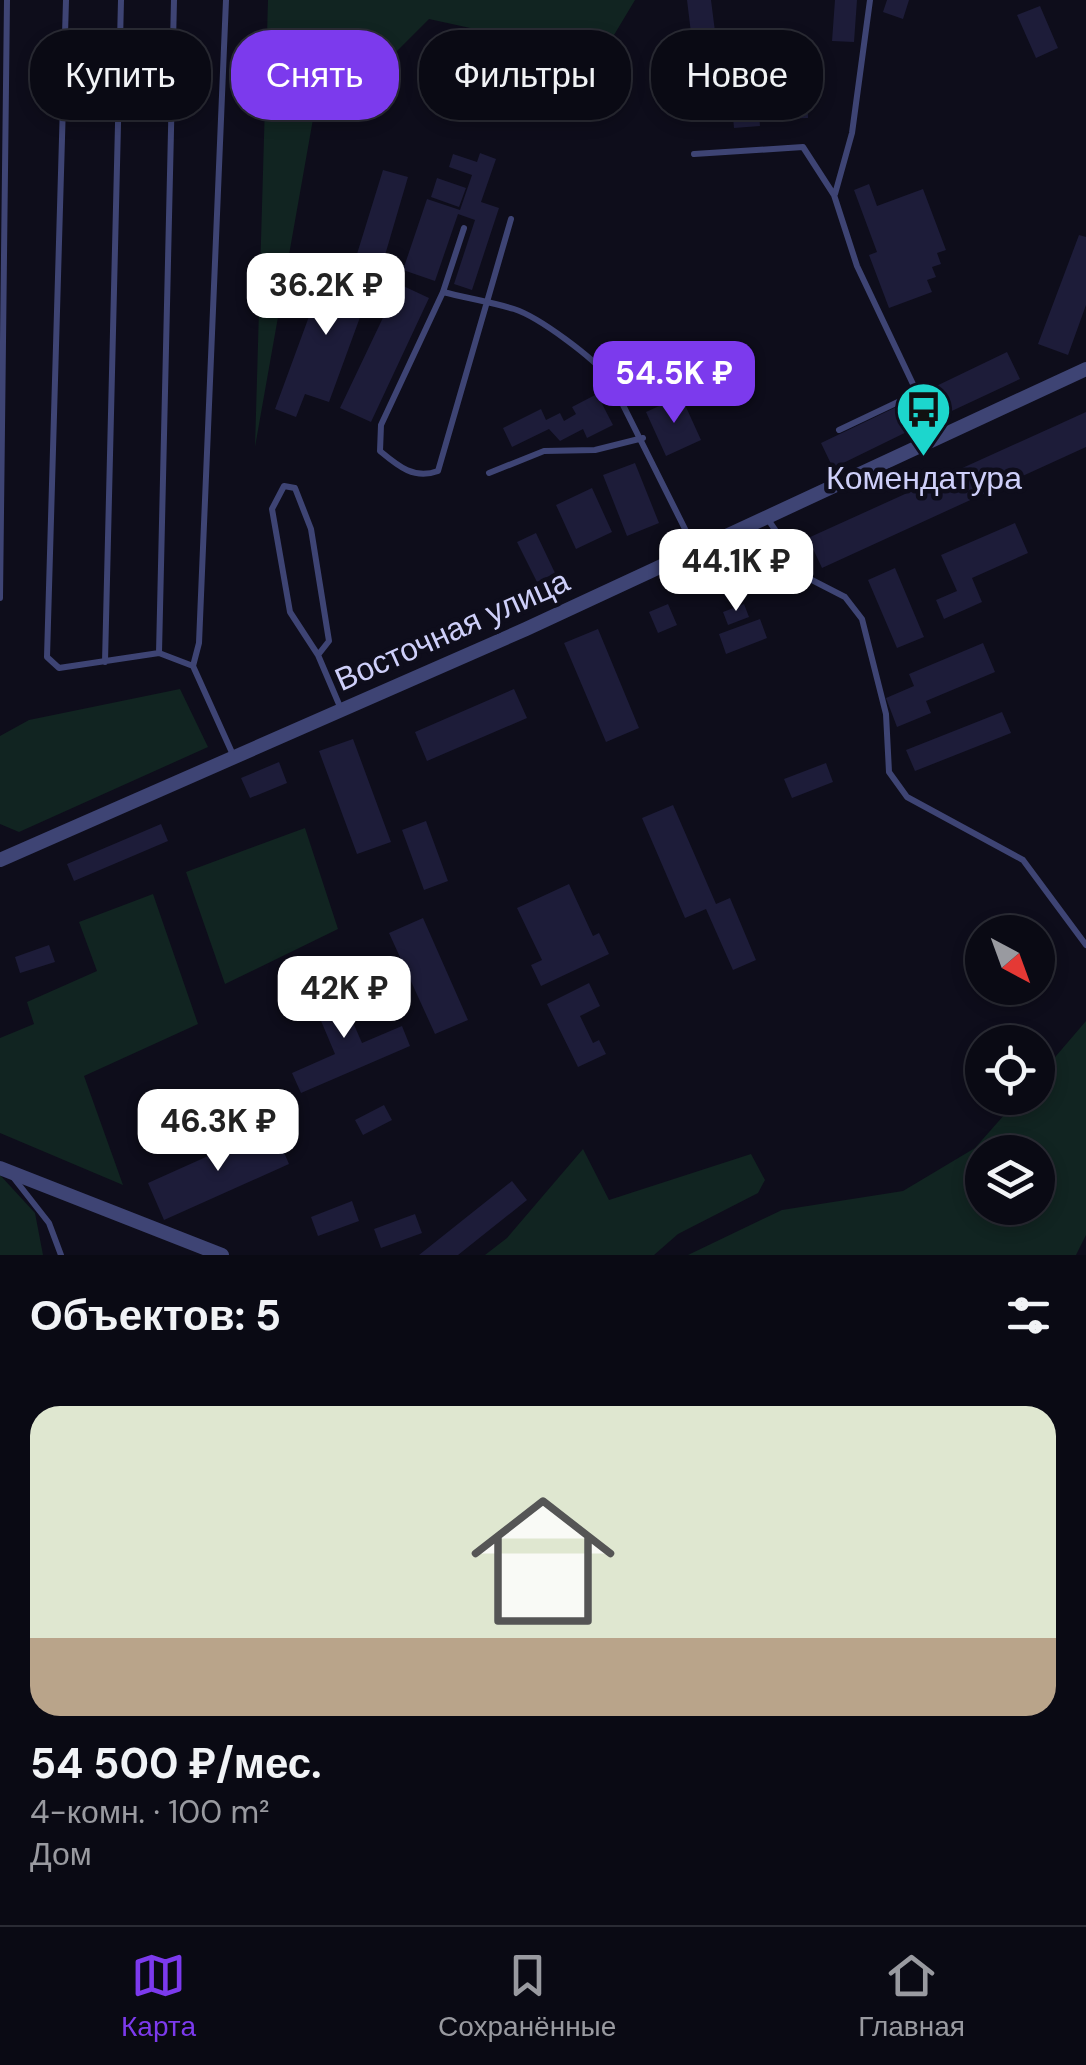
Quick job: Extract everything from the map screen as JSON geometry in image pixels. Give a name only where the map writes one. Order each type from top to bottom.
[{"type":"street","name":"Восточная улица","points":[[0,860],[767,518],[1086,369]]},
{"type":"street","points":[[6,1172],[222,1255]]},
{"type":"lane","points":[[0,598],[7,0]]},
{"type":"lane","points":[[66,0],[47,657],[59,668],[159,653],[193,666]]},
{"type":"lane","points":[[105,662],[121,0]]},
{"type":"lane","points":[[159,653],[174,0]]},
{"type":"lane","points":[[226,0],[199,644],[193,666],[234,758]]},
{"type":"lane","points":[[834,195],[852,133],[870,0]]},
{"type":"lane","points":[[694,154],[804,147],[834,195],[856,266],[939,440]]},
{"type":"lane","points":[[464,228],[443,292],[381,425],[380,451],[404,471],[428,475],[438,471],[511,219]]},
{"type":"lane","points":[[443,292],[516,309],[600,366],[643,438],[696,550]]},
{"type":"lane","points":[[838,430],[916,392]]},
{"type":"lane","points":[[489,473],[544,452],[595,450],[643,438]]},
{"type":"lane","points":[[318,654],[329,641],[311,529],[296,488],[284,486],[272,509],[290,612],[318,654],[341,710]]},
{"type":"lane","points":[[767,518],[808,578],[845,597],[862,618],[886,714],[889,772],[907,797],[1024,860],[1086,945]]},
{"type":"lane","points":[[6,1172],[49,1223],[61,1255]]},
{"type":"green space","points":[[268,0],[635,0],[617,30],[479,30],[429,19],[399,49],[399,30],[267,30]]},
{"type":"green space","points":[[265,120],[313,120],[255,447]]},
{"type":"green space","points":[[180,689],[208,747],[19,832],[0,824],[0,736],[29,720]]},
{"type":"green space","points":[[305,828],[338,929],[225,984],[186,872]]},
{"type":"green space","points":[[153,894],[198,1024],[84,1076],[123,1185],[0,1133],[0,1038],[34,1024],[27,1002],[97,971],[79,922]]},
{"type":"green space","points":[[1086,1021],[1086,1235],[1076,1255],[688,1255],[782,1210],[903,1191],[965,1154],[965,1225],[1055,1225],[1055,1135],[986,1135],[1004,1115],[1055,1115],[1055,1057]]},
{"type":"green space","points":[[583,1149],[609,1200],[751,1154],[765,1180],[758,1193],[678,1234],[654,1255],[485,1255],[507,1238]]},
{"type":"green space","points":[[0,1175],[35,1213],[43,1255],[0,1255]]},
{"type":"building","points":[[687,0],[711,0],[715,30],[691,30]]},
{"type":"building","points":[[835,0],[857,0],[854,42],[832,41]]},
{"type":"building","points":[[887,0],[909,0],[903,19],[883,12]]},
{"type":"building","points":[[1040,6],[1058,48],[1036,58],[1017,15]]},
{"type":"building","points":[[733,120],[759,120],[760,126],[734,128]]},
{"type":"building","points":[[480,153],[496,159],[481,202],[499,208],[472,290],[454,284],[475,220],[458,214],[435,281],[403,270],[427,199],[460,210],[472,175],[449,167],[453,154],[477,162]]},
{"type":"building","points":[[383,170],[408,177],[383,262],[357,254]]},
{"type":"building","points":[[437,178],[466,188],[459,207],[431,197]]},
{"type":"building","points":[[869,184],[877,206],[923,189],[946,250],[937,253],[941,264],[932,267],[936,277],[927,280],[932,292],[889,308],[869,255],[877,252],[854,190]]},
{"type":"building","points":[[1079,235],[1086,237],[1086,305],[1068,355],[1038,344]]},
{"type":"building","points":[[329,262],[374,279],[329,402],[305,394],[296,417],[275,409]]},
{"type":"building","points":[[399,284],[429,298],[371,422],[340,408]]},
{"type":"building","points":[[728,343],[737,366],[644,405],[635,382]]},
{"type":"building","points":[[1007,352],[1020,379],[941,416],[928,390]]},
{"type":"building","points":[[597,394],[613,425],[587,438],[583,429],[560,441],[549,429],[512,447],[503,428],[541,409],[546,420],[560,413],[564,421],[576,414],[572,407]]},
{"type":"building","points":[[681,396],[701,440],[666,456],[646,412]]},
{"type":"building","points":[[913,399],[925,423],[833,468],[821,443]]},
{"type":"building","points":[[1086,412],[1086,447],[822,568],[808,538]]},
{"type":"building","points":[[635,463],[659,523],[627,536],[603,475]]},
{"type":"building","points":[[592,488],[612,532],[576,549],[556,505]]},
{"type":"building","points":[[1015,523],[1028,553],[972,578],[982,602],[944,619],[936,600],[957,591],[941,555]]},
{"type":"building","points":[[536,533],[555,573],[537,582],[517,542]]},
{"type":"building","points":[[895,568],[924,637],[897,648],[868,580]]},
{"type":"building","points":[[668,604],[677,625],[658,633],[649,612]]},
{"type":"building","points":[[744,604],[749,617],[728,625],[723,612]]},
{"type":"building","points":[[760,619],[767,638],[726,654],[719,634]]},
{"type":"building","points":[[598,629],[639,728],[606,742],[564,643]]},
{"type":"building","points":[[983,643],[995,672],[926,701],[931,713],[897,727],[886,698],[914,686],[909,674]]},
{"type":"building","points":[[514,689],[527,718],[427,761],[415,732]]},
{"type":"building","points":[[1002,712],[1011,733],[915,771],[906,750]]},
{"type":"building","points":[[353,739],[391,842],[357,854],[319,751]]},
{"type":"building","points":[[279,762],[287,783],[250,798],[241,778]]},
{"type":"building","points":[[826,763],[833,782],[792,798],[784,779]]},
{"type":"building","points":[[673,805],[716,904],[730,898],[756,960],[733,970],[706,909],[685,918],[642,818]]},
{"type":"building","points":[[426,821],[448,881],[424,890],[402,830]]},
{"type":"building","points":[[161,824],[168,841],[74,881],[67,864]]},
{"type":"building","points":[[569,884],[593,936],[599,933],[609,954],[541,986],[531,965],[542,960],[517,908]]},
{"type":"building","points":[[423,918],[468,1020],[435,1034],[389,933]]},
{"type":"building","points":[[49,945],[55,962],[20,973],[15,957]]},
{"type":"building","points":[[334,979],[362,1043],[402,1026],[410,1046],[301,1093],[292,1073],[335,1054],[308,990]]},
{"type":"building","points":[[589,983],[600,1006],[580,1016],[593,1043],[599,1040],[606,1054],[578,1067],[547,1004]]},
{"type":"building","points":[[384,1105],[392,1120],[363,1135],[355,1120]]},
{"type":"building","points":[[273,1127],[289,1164],[164,1220],[148,1183]]},
{"type":"building","points":[[512,1181],[527,1200],[458,1255],[419,1255]]},
{"type":"building","points":[[352,1201],[359,1221],[318,1236],[311,1217]]},
{"type":"building","points":[[415,1214],[422,1233],[381,1248],[374,1229]]},
{"type":"place","name":"Комендатура","points":[[924,458]]}]
